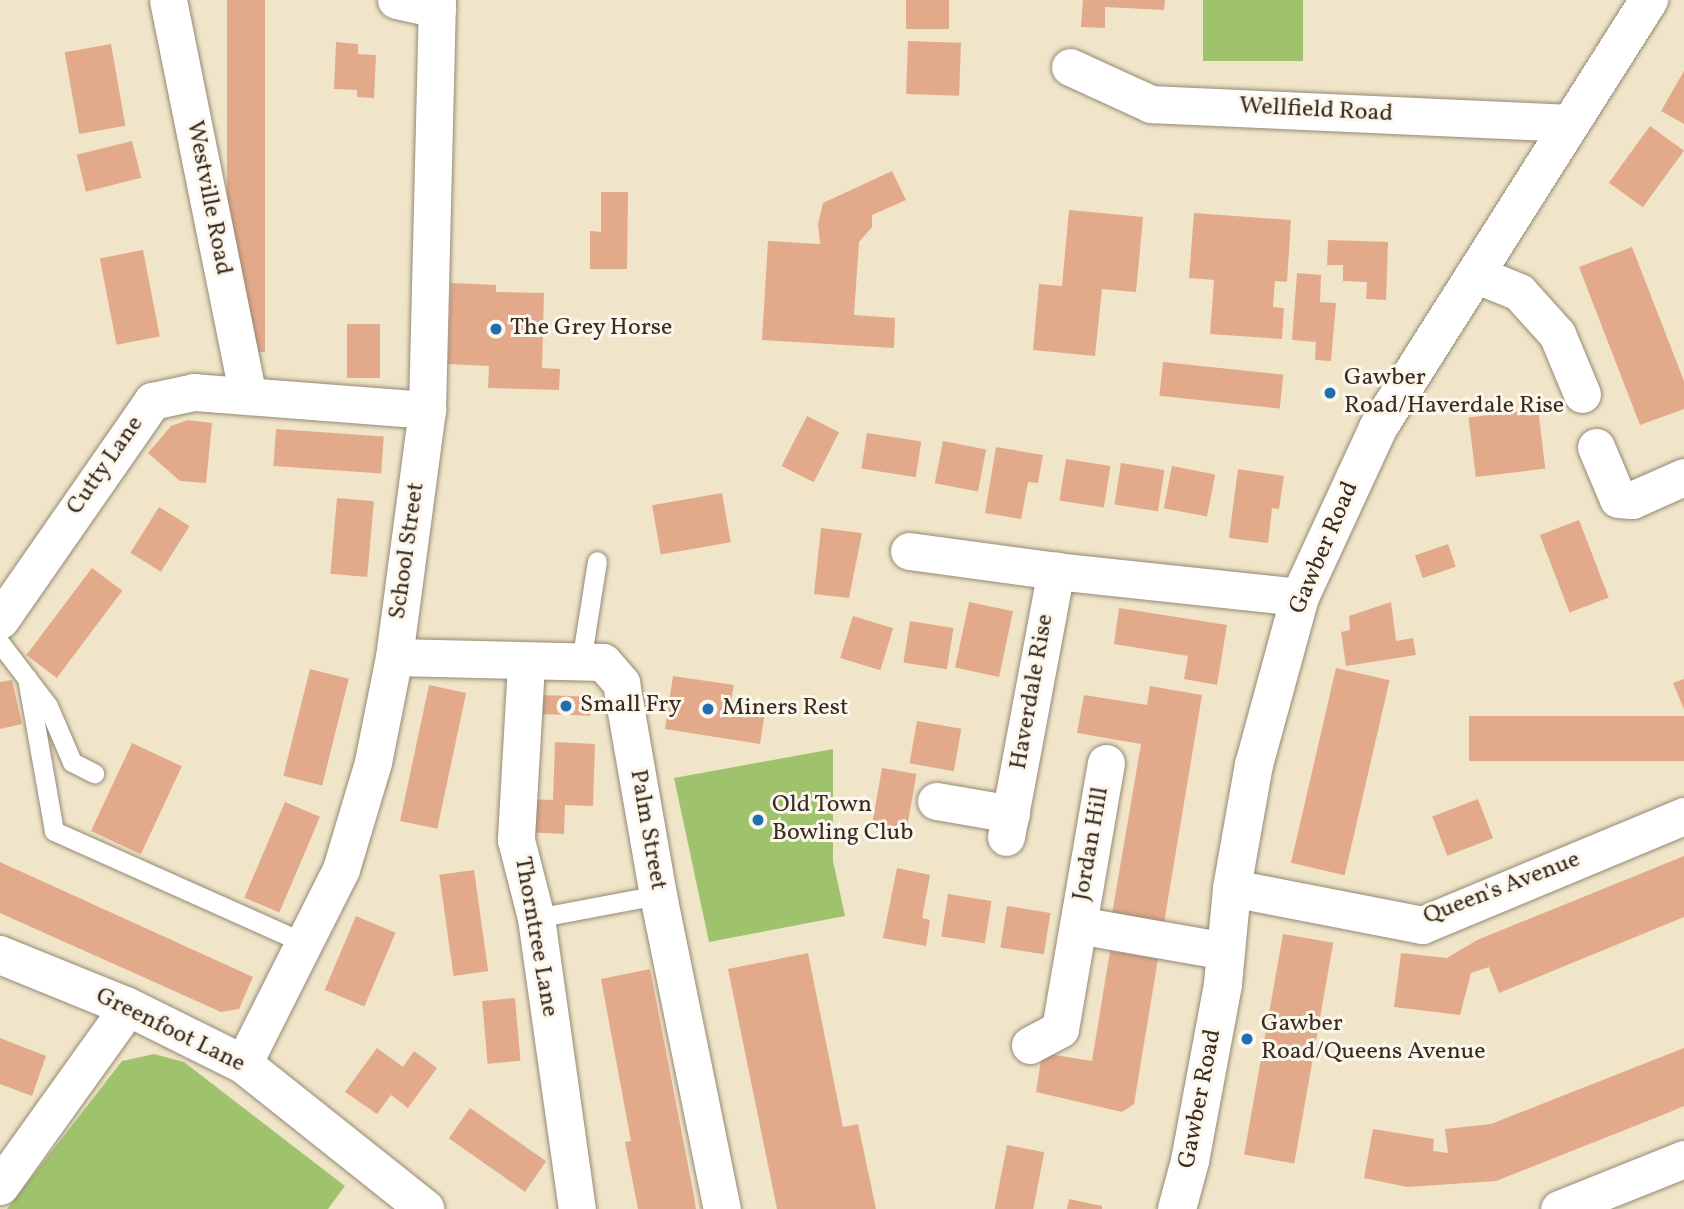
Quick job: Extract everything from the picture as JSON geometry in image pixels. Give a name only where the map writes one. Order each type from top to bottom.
[{"type":"street","name":"Westville Road","points":[[168,0],[248,396]]},
{"type":"street","points":[[396,0],[437,4]]},
{"type":"street","name":"Gawber Road","points":[[1177,1209],[1193,1148],[1226,951],[1232,888],[1255,765],[1300,597],[1378,428],[1649,0]]},
{"type":"street","name":"School Street","points":[[243,1063],[341,869],[373,762],[394,657],[427,410],[437,4]]},
{"type":"street","name":"Wellfield Road","points":[[1070,67],[1151,104],[1570,123]]},
{"type":"street","points":[[1475,274],[1519,292],[1557,334],[1582,394]]},
{"type":"street","name":"Cutty Lane","points":[[0,620],[152,401],[194,392],[427,410]]},
{"type":"street","points":[[1597,447],[1618,499],[1632,500],[1684,477]]},
{"type":"street","points":[[909,551],[1056,571],[1300,597]]},
{"type":"street","name":"Haverdale Rise","points":[[936,801],[1009,825],[1056,571]]},
{"type":"street","name":"Palm Street","points":[[394,657],[526,663],[603,662],[621,683],[658,895],[722,1209]]},
{"type":"street","name":"Thorntree Lane","points":[[526,663],[516,840],[536,918],[577,1209]]},
{"type":"street","name":"Jordan Hill","points":[[1030,1045],[1059,1029],[1106,763]]},
{"type":"street","name":"Queen's Avenue","points":[[1232,888],[1422,925],[1684,816]]},
{"type":"street","name":"Jordan Hill","points":[[1078,925],[1226,951]]},
{"type":"street","name":"Greenfoot Lane","points":[[0,955],[128,1007],[243,1063],[425,1209]]},
{"type":"street","points":[[0,1186],[128,1007]]},
{"type":"street","points":[[1559,1209],[1684,1159]]},
{"type":"lane","points":[[580,662],[597,561]]},
{"type":"lane","points":[[0,643],[48,706],[72,762],[94,773]]},
{"type":"lane","points":[[27,678],[54,831],[304,943]]},
{"type":"lane","points":[[536,918],[658,895]]},
{"type":"green space","points":[[1203,0],[1303,0],[1303,61],[1203,61]]},
{"type":"green space","name":"Old Town Bowling Club","points":[[833,749],[833,861],[845,916],[709,942],[674,778]]},
{"type":"green space","points":[[154,1054],[184,1062],[345,1186],[328,1209],[7,1209],[122,1061]]},
{"type":"building","points":[[227,0],[265,0],[265,352],[227,352]]},
{"type":"building","points":[[906,0],[949,0],[949,29],[906,29]]},
{"type":"building","points":[[1083,0],[1165,0],[1164,10],[1105,7],[1105,28],[1081,27]]},
{"type":"building","points":[[908,41],[961,43],[959,96],[906,94]]},
{"type":"building","points":[[336,42],[358,44],[358,54],[376,55],[374,98],[357,97],[357,90],[334,89]]},
{"type":"building","points":[[111,44],[125,126],[79,134],[65,52]]},
{"type":"building","points":[[1684,71],[1684,124],[1661,111]]},
{"type":"building","points":[[1650,126],[1684,151],[1643,207],[1609,183]]},
{"type":"building","points":[[132,141],[141,178],[86,192],[77,155]]},
{"type":"building","points":[[892,171],[906,200],[872,215],[872,227],[859,242],[854,315],[895,318],[894,348],[762,340],[768,241],[820,244],[818,224],[823,203]]},
{"type":"building","points":[[601,192],[628,192],[627,269],[590,269],[590,231],[601,232]]},
{"type":"building","points":[[1069,210],[1143,217],[1136,292],[1102,289],[1095,356],[1033,350],[1039,284],[1062,286]]},
{"type":"building","points":[[1194,213],[1291,220],[1287,282],[1275,281],[1273,307],[1284,308],[1282,339],[1210,334],[1214,280],[1189,278]]},
{"type":"building","points":[[1328,240],[1388,242],[1386,300],[1366,299],[1367,282],[1343,281],[1343,265],[1327,265]]},
{"type":"building","points":[[1632,247],[1684,381],[1684,409],[1640,425],[1579,267]]},
{"type":"building","points":[[143,250],[160,336],[117,345],[100,258]]},
{"type":"building","points":[[1297,273],[1321,275],[1320,302],[1336,303],[1331,361],[1315,360],[1316,342],[1292,340]]},
{"type":"building","name":"The Grey Horse","points":[[451,283],[496,285],[496,292],[544,293],[542,368],[560,369],[559,390],[488,388],[489,366],[448,364]]},
{"type":"building","points":[[347,324],[380,324],[380,378],[347,378]]},
{"type":"building","points":[[1163,362],[1283,375],[1280,408],[1159,396]]},
{"type":"building","points":[[1538,409],[1545,469],[1476,477],[1469,418]]},
{"type":"building","points":[[807,416],[839,432],[814,482],[782,466]]},
{"type":"building","points":[[188,420],[212,423],[206,483],[180,481],[148,453],[171,426]]},
{"type":"building","points":[[276,429],[384,437],[381,473],[273,466]]},
{"type":"building","points":[[867,433],[921,442],[916,477],[861,469]]},
{"type":"building","points":[[943,441],[986,449],[978,492],[935,483]]},
{"type":"building","points":[[996,447],[1043,455],[1038,483],[1028,482],[1021,519],[985,513]]},
{"type":"building","points":[[1066,459],[1110,466],[1104,508],[1059,500]]},
{"type":"building","points":[[1121,463],[1164,470],[1158,511],[1114,504]]},
{"type":"building","points":[[1172,466],[1215,474],[1207,517],[1164,508]]},
{"type":"building","points":[[1238,469],[1284,476],[1279,509],[1272,508],[1268,543],[1229,538]]},
{"type":"building","points":[[722,493],[731,542],[661,555],[652,505]]},
{"type":"building","points":[[337,498],[374,501],[367,577],[330,574]]},
{"type":"building","points":[[159,507],[190,526],[161,572],[130,553]]},
{"type":"building","points":[[1579,520],[1609,597],[1570,613],[1540,535]]},
{"type":"building","points":[[821,528],[862,533],[849,598],[814,594]]},
{"type":"building","points":[[1448,544],[1456,567],[1423,578],[1415,555]]},
{"type":"building","points":[[92,568],[122,591],[57,678],[26,655]]},
{"type":"building","points":[[969,602],[1013,611],[999,677],[955,668]]},
{"type":"building","points":[[1391,602],[1396,641],[1413,638],[1416,655],[1346,666],[1341,632],[1350,630],[1349,616]]},
{"type":"building","points":[[1119,608],[1227,625],[1217,685],[1184,679],[1188,656],[1114,644]]},
{"type":"building","points":[[853,616],[893,628],[880,670],[840,658]]},
{"type":"building","points":[[910,621],[953,628],[947,669],[903,662]]},
{"type":"building","points":[[1336,668],[1390,680],[1345,875],[1291,863]]},
{"type":"building","points":[[310,669],[349,679],[322,785],[283,776]]},
{"type":"building","name":"Miners Rest","points":[[673,676],[734,685],[730,706],[765,711],[760,744],[665,729]]},
{"type":"building","points":[[1684,679],[1684,709],[1673,683]]},
{"type":"building","points":[[12,680],[22,724],[0,729],[0,682]]},
{"type":"building","points":[[429,685],[466,693],[437,829],[400,821]]},
{"type":"building","points":[[1150,686],[1202,695],[1163,929],[1111,920],[1141,744],[1077,733],[1084,695],[1147,705]]},
{"type":"building","name":"Small Fry","points":[[541,695],[591,697],[590,716],[540,714]]},
{"type":"building","points":[[1469,716],[1684,716],[1684,761],[1469,761]]},
{"type":"building","points":[[917,721],[961,729],[954,771],[910,763]]},
{"type":"building","points":[[555,742],[595,744],[593,806],[565,805],[564,834],[524,832],[526,799],[553,800]]},
{"type":"building","points":[[132,743],[182,766],[141,854],[91,831]]},
{"type":"building","points":[[882,768],[916,774],[907,829],[872,823]]},
{"type":"building","points":[[1478,799],[1493,838],[1447,856],[1432,817]]},
{"type":"building","points":[[285,802],[320,817],[279,913],[244,898]]},
{"type":"building","points":[[1684,856],[1684,917],[1499,993],[1489,967],[1471,973],[1460,1015],[1394,1007],[1401,953],[1447,958],[1477,940]]},
{"type":"building","points":[[0,862],[253,977],[239,1009],[221,1012],[0,913]]},
{"type":"building","points":[[897,868],[930,875],[922,918],[930,920],[926,946],[883,938]]},
{"type":"building","points":[[474,870],[488,971],[454,976],[439,875]]},
{"type":"building","points":[[948,894],[991,901],[985,943],[941,936]]},
{"type":"building","points":[[1007,906],[1050,913],[1044,954],[1000,947]]},
{"type":"building","points":[[356,916],[396,933],[364,1006],[325,990]]},
{"type":"building","points":[[1283,934],[1333,943],[1294,1163],[1244,1155]]},
{"type":"building","points":[[1110,951],[1158,959],[1134,1104],[1122,1112],[1036,1092],[1042,1053],[1092,1061]]},
{"type":"building","points":[[808,953],[843,1127],[858,1124],[876,1209],[777,1209],[728,969]]},
{"type":"building","points":[[650,969],[696,1209],[638,1209],[629,1163],[625,1142],[631,1141],[601,979]]},
{"type":"building","points":[[515,998],[520,1061],[488,1064],[482,1001]]},
{"type":"building","points":[[0,1038],[46,1056],[32,1096],[0,1084]]},
{"type":"building","points":[[377,1048],[403,1067],[414,1051],[437,1068],[408,1108],[391,1095],[377,1114],[345,1092]]},
{"type":"building","points":[[1684,1048],[1684,1106],[1665,1114],[1496,1181],[1407,1187],[1364,1178],[1373,1129],[1434,1139],[1433,1151],[1448,1153],[1445,1129],[1491,1124]]},
{"type":"building","points":[[470,1108],[546,1161],[525,1192],[449,1138]]},
{"type":"building","points":[[1007,1145],[1044,1152],[1033,1209],[995,1209]]},
{"type":"building","points":[[1069,1199],[1102,1206],[1102,1209],[1067,1209]]},
{"type":"place","name":"The Grey Horse","points":[[496,329]]},
{"type":"place","name":"Gawber Road/Haverdale Rise","points":[[1330,393]]},
{"type":"place","name":"Small Fry","points":[[566,706]]},
{"type":"place","name":"Miners Rest","points":[[708,709]]},
{"type":"place","name":"Old Town Bowling Club","points":[[758,820]]},
{"type":"place","name":"Gawber Road/Queens Avenue","points":[[1247,1039]]}]
